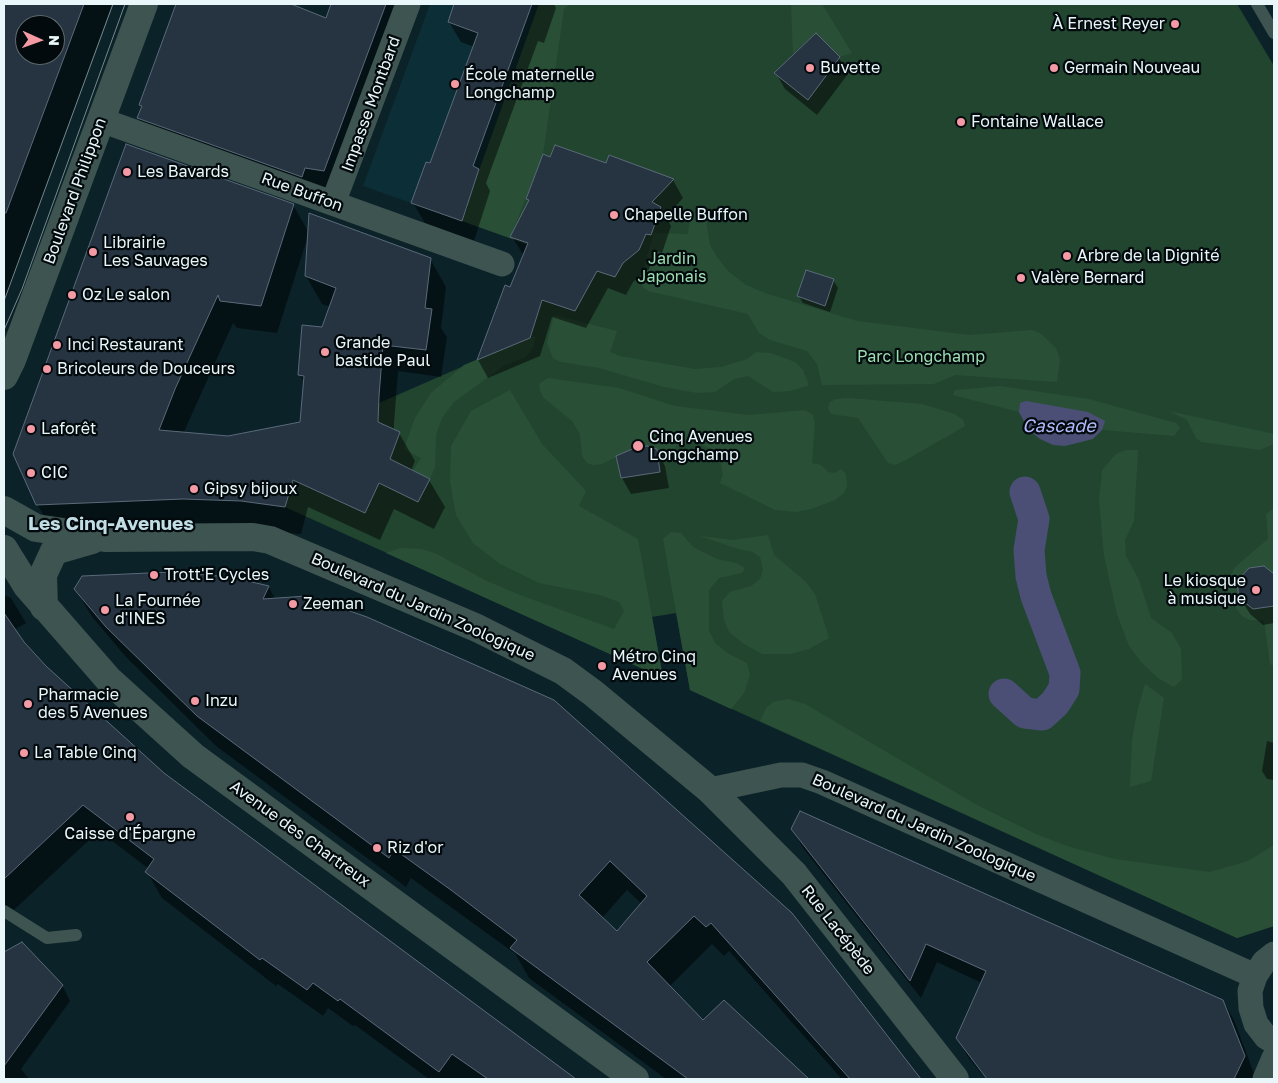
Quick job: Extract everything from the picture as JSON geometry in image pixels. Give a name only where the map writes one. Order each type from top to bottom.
[{"type":"street","name":"Boulevard Philippon","points":[[4,376],[12,360],[144,4]]},
{"type":"street","name":"Impasse Montbard","points":[[333,203],[408,4]]},
{"type":"street","name":"Rue Buffon","points":[[101,120],[502,264]]},
{"type":"street","name":"Boulevard du Jardin Zoologique","points":[[4,510],[36,528],[104,538],[253,537],[270,540],[477,628],[562,671],[593,693],[710,790],[781,775],[802,775],[822,782],[1255,976]]},
{"type":"street","name":"Boulevard du Jardin Zoologique","points":[[44,607],[43,575],[54,551],[104,538]]},
{"type":"street","name":"Avenue des Chartreux","points":[[4,549],[27,586],[109,680],[193,756],[635,1079]]},
{"type":"street","name":"Rue Lacépède","points":[[710,790],[808,890],[955,1079]]},
{"type":"street","points":[[1274,954],[1264,962],[1255,976],[1250,991],[1251,1008],[1256,1024],[1266,1037],[1274,1042]]},
{"type":"street","points":[[1265,1079],[1274,1058]]},
{"type":"lane","points":[[1257,4],[1274,33]]},
{"type":"lane","points":[[4,911],[47,938],[76,935]]},
{"type":"shaded area","name":"École maternelle Longchamp","points":[[430,4],[539,4],[476,179],[464,203],[468,207],[462,221],[363,186]]},
{"type":"green space","name":"Parc Longchamp","points":[[539,4],[1237,4],[1274,66],[1274,926],[1237,938],[690,690],[676,613],[652,617],[663,678],[285,507],[315,402],[379,403],[530,337],[542,299],[548,252],[462,221],[468,207],[464,203],[474,178],[476,179]]},
{"type":"green space","points":[[539,4],[570,4],[564,9],[543,154],[510,238],[462,221],[468,207],[464,203],[474,178],[476,179]]},
{"type":"green space","points":[[791,4],[822,4],[852,53],[840,57],[816,33],[793,53]]},
{"type":"green space","name":"Jardin Japonais","points":[[694,213],[706,219],[710,245],[717,257],[727,270],[746,285],[765,293],[857,321],[969,335],[1032,330],[1040,333],[1056,348],[1060,360],[1057,382],[955,375],[934,384],[822,385],[817,364],[807,351],[770,340],[759,333],[748,314],[648,291],[642,286],[641,278],[654,233],[688,234],[690,214]]},
{"type":"green space","points":[[554,315],[617,331],[610,352],[620,356],[695,369],[721,367],[747,359],[756,352],[771,353],[795,362],[803,370],[809,385],[791,391],[773,392],[748,376],[734,379],[715,392],[697,393],[664,387],[599,368],[561,362],[553,358],[547,343]]},
{"type":"green space","points":[[530,337],[535,337],[533,348],[525,357],[505,365],[454,402],[442,418],[436,435],[435,467],[430,479],[413,471],[421,458],[404,449],[415,418],[431,393],[464,365]]},
{"type":"green space","points":[[548,378],[619,388],[675,406],[749,415],[805,410],[813,415],[815,423],[812,463],[821,465],[828,472],[835,473],[841,469],[846,474],[847,486],[844,493],[835,500],[811,509],[796,512],[775,510],[720,483],[723,475],[719,453],[695,442],[676,446],[671,455],[647,446],[637,447],[602,464],[593,465],[587,463],[582,456],[580,434],[572,421],[544,398],[540,391],[539,384]]},
{"type":"green space","points":[[1000,386],[1089,399],[1176,423],[1180,428],[1174,436],[1102,430],[1104,421],[1020,403],[1019,412],[953,395],[955,390]]},
{"type":"green space","points":[[510,390],[542,444],[586,491],[579,506],[638,539],[663,678],[386,553],[400,548],[421,549],[435,553],[487,581],[614,629],[624,611],[619,602],[600,595],[539,583],[500,564],[473,543],[456,515],[450,481],[451,446],[471,411]]},
{"type":"green space","points":[[849,398],[922,404],[955,414],[963,420],[965,426],[895,465],[888,463],[858,418],[831,414],[828,408],[830,402],[836,399]]},
{"type":"green space","points":[[1169,411],[1274,434],[1274,444],[1260,450],[1201,442],[1196,438],[1187,420]]},
{"type":"green space","points":[[1126,450],[1138,450],[1134,521],[1125,540],[1126,556],[1139,580],[1151,618],[1172,633],[1181,649],[1182,679],[1174,687],[1158,678],[1141,662],[1129,646],[1117,614],[1104,556],[1099,500],[1102,470],[1116,454]]},
{"type":"green space","points":[[1273,509],[1274,574],[1264,566],[1249,568],[1237,581],[1239,598],[1253,609],[1270,606],[1274,601],[1274,666],[1270,664],[1264,621],[1250,620],[1242,616],[1230,600],[1228,590],[1229,579],[1235,567],[1268,539],[1266,514]]},
{"type":"green space","points":[[671,532],[681,533],[693,547],[717,559],[736,563],[745,568],[742,573],[719,578],[709,590],[709,630],[715,643],[729,654],[747,663],[750,675],[744,693],[731,709],[690,690],[663,539]]},
{"type":"green space","points":[[768,535],[774,555],[805,581],[815,594],[829,638],[809,649],[791,654],[762,654],[744,644],[729,632],[724,620],[722,601],[730,592],[751,586],[760,579],[763,570],[760,557],[753,552],[700,536],[733,540]]},
{"type":"green space","points":[[1145,684],[1164,698],[1151,781],[1130,787],[1132,740]]},
{"type":"green space","points":[[788,699],[805,704],[977,805],[1038,835],[1067,846],[1115,859],[1210,872],[1248,861],[1274,845],[1274,926],[1237,938],[760,721],[766,708],[773,702]]},
{"type":"water","name":"Cascade","points":[[1026,401],[1088,412],[1105,421],[1102,430],[1093,439],[1065,446],[1053,445],[1040,439],[1028,429],[1019,412],[1020,403]]},
{"type":"building","points":[[4,4],[84,4],[65,55],[65,15],[15,15],[15,65],[61,65],[6,213],[4,213]]},
{"type":"building","points":[[176,4],[291,4],[326,18],[331,4],[386,4],[324,171],[305,168],[302,177],[137,118],[142,106],[139,105]]},
{"type":"building","points":[[454,4],[532,4],[473,166],[479,169],[462,221],[411,203],[426,162],[430,163],[478,33],[448,22]]},
{"type":"building","points":[[816,33],[840,57],[808,100],[774,73]]},
{"type":"building","points":[[126,144],[294,204],[261,306],[220,301],[218,295],[175,389],[159,430],[228,436],[300,422],[304,376],[298,375],[302,325],[322,327],[336,288],[305,276],[309,213],[431,258],[425,308],[432,309],[426,350],[383,345],[379,396],[378,422],[400,432],[390,459],[430,479],[418,502],[379,483],[365,513],[293,480],[285,507],[241,501],[183,499],[36,505],[13,454]]},
{"type":"building","points":[[555,145],[606,163],[609,155],[674,179],[652,202],[661,207],[651,235],[646,234],[639,250],[623,263],[615,277],[597,271],[575,311],[542,300],[530,338],[477,360],[505,285],[510,287],[528,243],[510,237],[529,200],[526,199],[543,154],[550,157]]},
{"type":"building","points":[[806,270],[834,279],[825,306],[797,296]]},
{"type":"building","points":[[647,446],[657,449],[660,472],[621,478],[616,456],[637,447]]},
{"type":"building","name":"Le kiosque à musique","points":[[1264,566],[1274,574],[1274,606],[1253,609],[1239,598],[1237,581],[1249,568]]},
{"type":"building","points":[[171,572],[231,577],[269,586],[263,599],[307,596],[367,617],[554,700],[792,913],[921,1079],[850,1079],[711,923],[706,927],[694,916],[647,962],[703,1020],[724,1000],[809,1079],[688,1079],[510,948],[517,940],[451,890],[394,849],[389,858],[197,716],[106,627],[74,589],[82,576]],"holes":[[[610,861],[647,896],[617,931],[579,895]]]},
{"type":"building","points":[[4,613],[24,642],[46,666],[164,773],[576,1079],[488,1079],[452,1054],[439,1072],[340,999],[338,1001],[313,983],[307,990],[262,958],[260,960],[145,872],[154,859],[83,805],[4,879]]},
{"type":"building","points":[[800,811],[1223,1000],[1245,1056],[1234,1079],[987,1079],[956,1038],[986,971],[926,944],[910,981],[791,829]]},
{"type":"building","points":[[22,942],[63,985],[4,1066],[4,952]]},
{"type":"waterway","points":[[1004,694],[1025,713],[1042,715],[1055,703],[1064,689],[1065,673],[1036,596],[1031,576],[1029,550],[1034,519],[1025,492]]},
{"type":"tram line","points":[[4,301],[113,4]]},
{"type":"tram line","points":[[4,330],[22,289],[125,4]]},
{"type":"place","name":"À Ernest Reyer","points":[[1175,24]]},
{"type":"place","name":"Buvette","points":[[810,68]]},
{"type":"place","name":"Germain Nouveau","points":[[1054,68]]},
{"type":"place","name":"École maternelle Longchamp","points":[[455,84]]},
{"type":"place","name":"Fontaine Wallace","points":[[961,122]]},
{"type":"place","name":"Les Bavards","points":[[127,172]]},
{"type":"place","name":"Chapelle Buffon","points":[[614,215]]},
{"type":"place","name":"Librairie Les Sauvages","points":[[93,252]]},
{"type":"place","name":"Arbre de la Dignité","points":[[1067,256]]},
{"type":"place","name":"Valère Bernard","points":[[1021,278]]},
{"type":"place","name":"Oz Le salon","points":[[72,295]]},
{"type":"place","name":"Inci Restaurant","points":[[57,345]]},
{"type":"place","name":"Grande bastide Paul","points":[[325,352]]},
{"type":"place","name":"Bricoleurs de Douceurs","points":[[47,369]]},
{"type":"place","name":"Laforêt","points":[[31,429]]},
{"type":"place","name":"Cinq Avenues Longchamp","points":[[638,446]]},
{"type":"place","name":"CIC","points":[[31,473]]},
{"type":"place","name":"Gipsy bijoux","points":[[194,489]]},
{"type":"place","name":"Trott'E Cycles","points":[[154,575]]},
{"type":"place","name":"Le kiosque à musique","points":[[1256,590]]},
{"type":"place","name":"Zeeman","points":[[293,604]]},
{"type":"place","name":"La Fournée d'INES","points":[[105,610]]},
{"type":"place","name":"Métro Cinq Avenues","points":[[602,666]]},
{"type":"place","name":"Inzu","points":[[195,701]]},
{"type":"place","name":"Pharmacie des 5 Avenues","points":[[28,704]]},
{"type":"place","name":"La Table Cinq","points":[[24,753]]},
{"type":"place","name":"Caisse d'Épargne","points":[[130,817]]},
{"type":"place","name":"Riz d'or","points":[[377,848]]},
{"type":"district","name":"Les Cinq-Avenues","points":[[111,524]]}]
